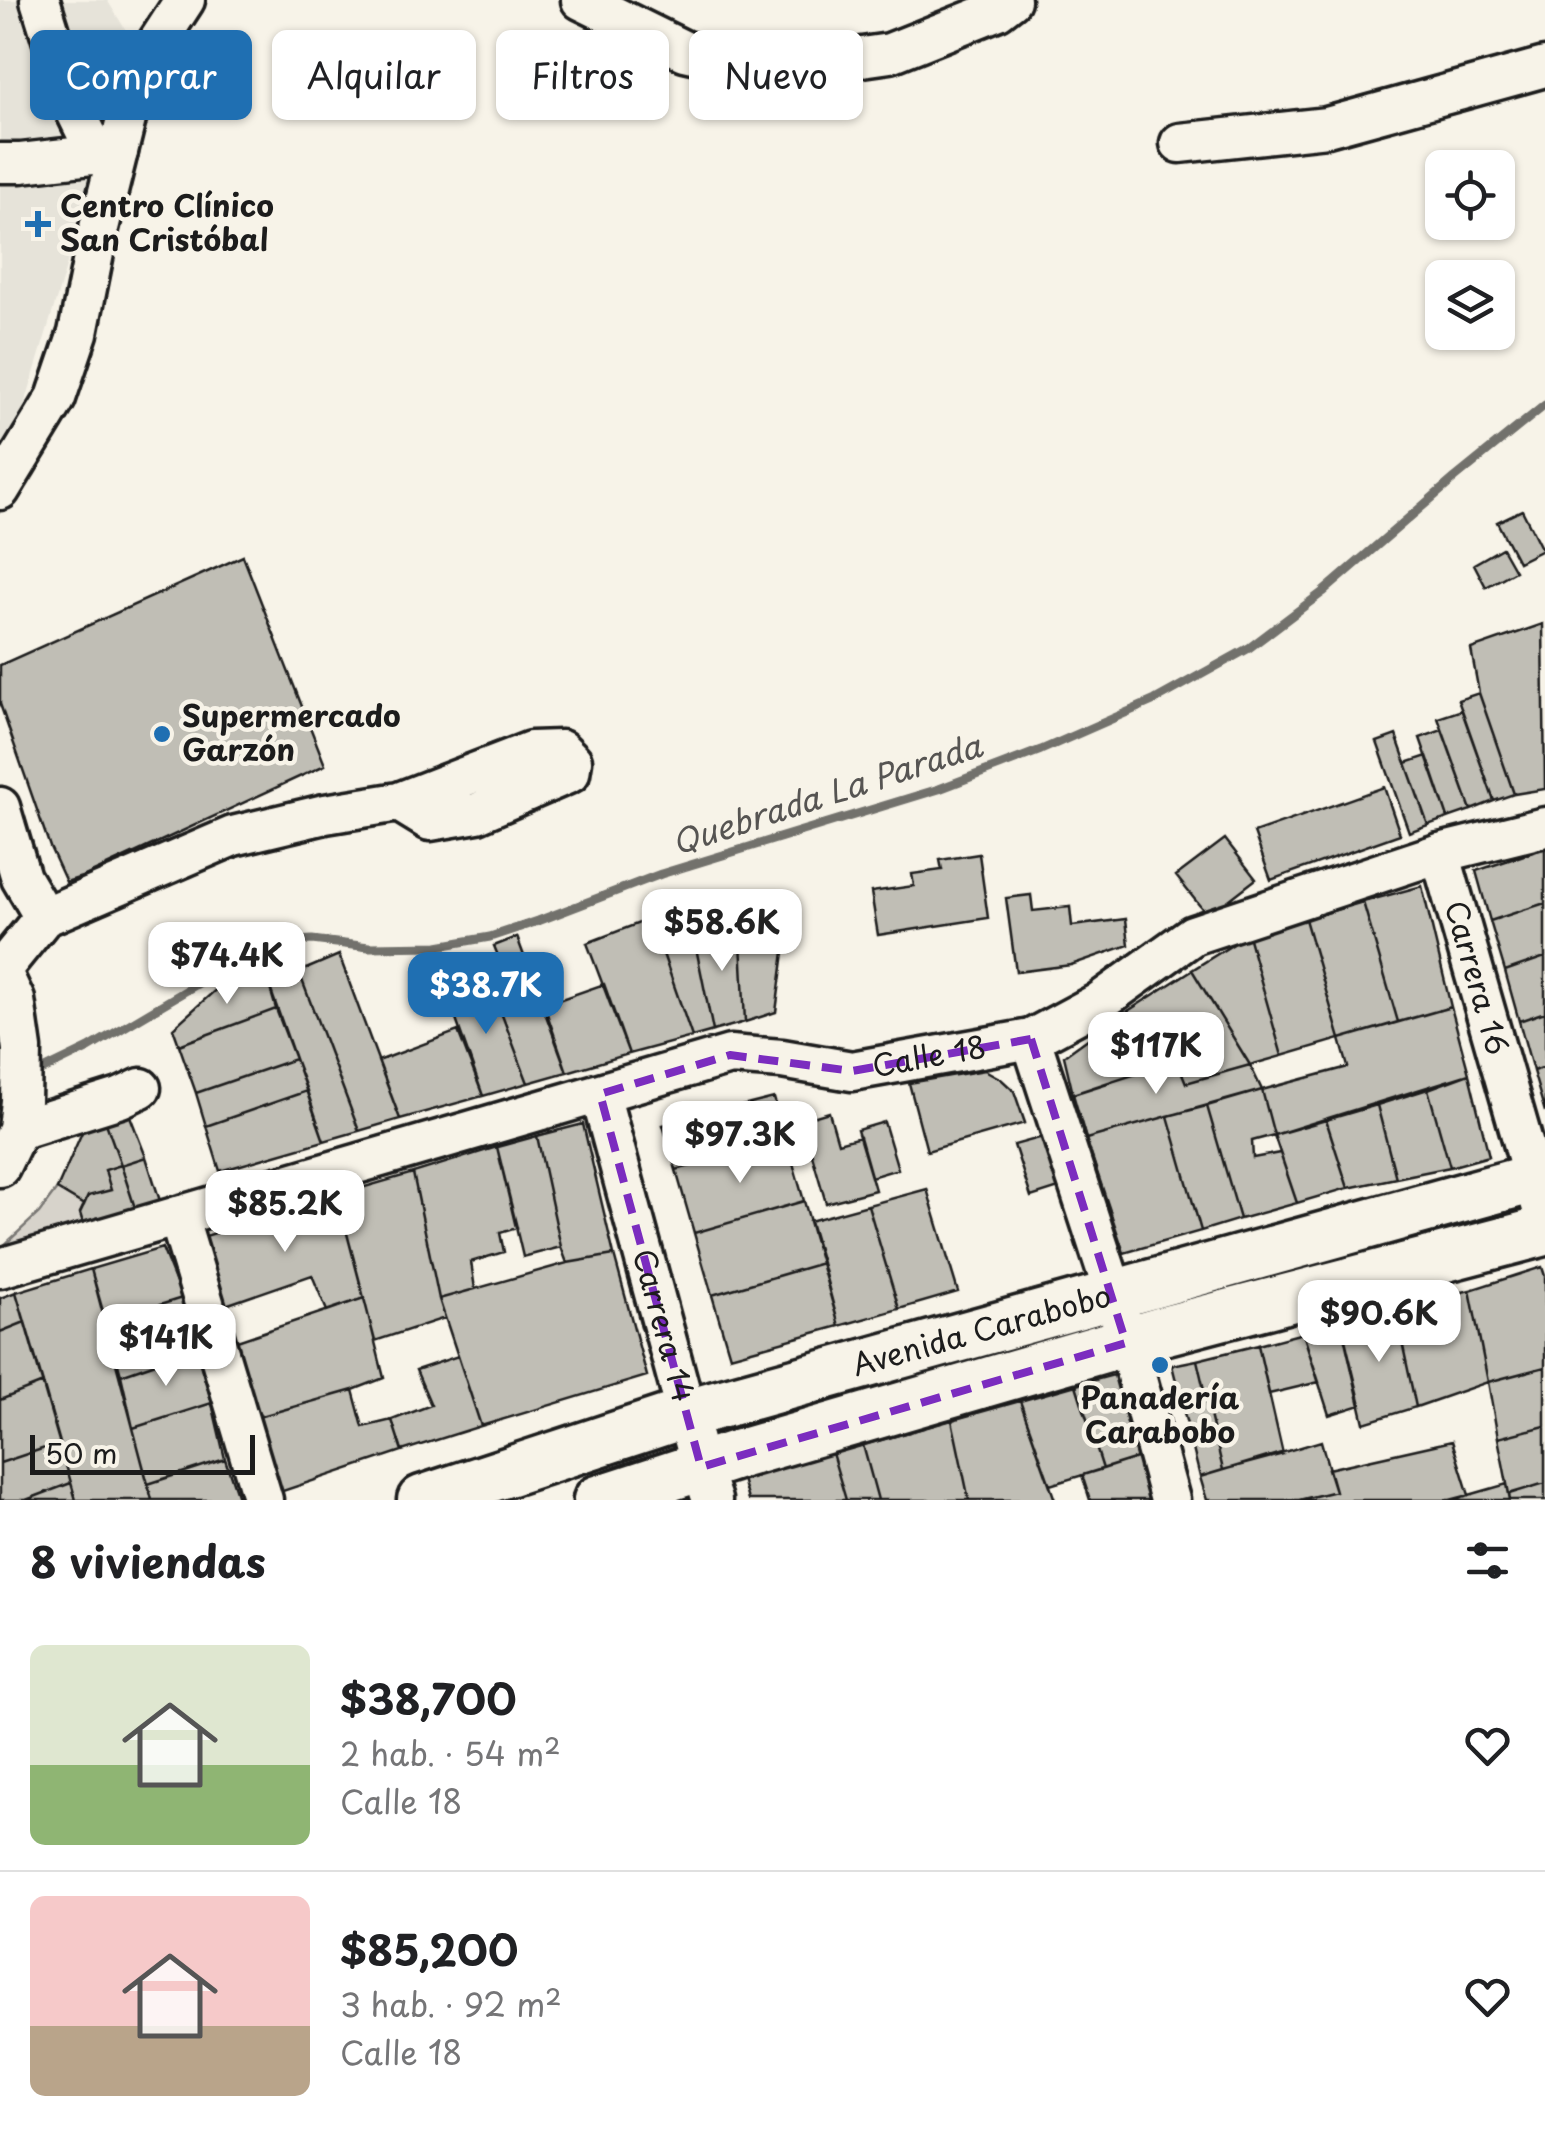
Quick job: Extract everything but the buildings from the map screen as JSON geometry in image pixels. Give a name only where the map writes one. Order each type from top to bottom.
[{"type":"main road","name":"Avenida Carabobo","points":[[422,1500],[687,1412],[1114,1294],[1541,1191]]},
{"type":"main road","name":"Avenida Carabobo","points":[[598,1500],[706,1484],[736,1454],[1126,1343],[1545,1232]]},
{"type":"street","points":[[40,0],[73,106],[108,153]]},
{"type":"street","points":[[0,490],[56,398],[78,333],[99,228],[108,153],[157,42],[185,0]]},
{"type":"street","points":[[606,6],[685,50],[742,64],[812,64],[890,53],[998,10],[1012,0]]},
{"type":"street","points":[[1180,143],[1327,128],[1545,67]]},
{"type":"street","points":[[0,162],[108,153]]},
{"type":"street","points":[[0,1166],[19,1115],[22,1049],[5,979],[44,917],[233,836],[325,814],[399,802]]},
{"type":"street","points":[[0,806],[21,878],[44,917]]},
{"type":"street","name":"Calle 18","points":[[0,1268],[730,1055],[852,1071],[1031,1039],[1098,1003],[1193,935],[1440,854],[1545,828]]},
{"type":"street","name":"Carrera 16","points":[[1440,854],[1541,1191]]},
{"type":"street","points":[[1031,1039],[1114,1294],[1170,1500]]},
{"type":"street","points":[[19,1115],[120,1098],[141,1088]]},
{"type":"street","name":"Carrera 14","points":[[600,1094],[706,1484]]},
{"type":"street","points":[[178,1216],[263,1500]]},
{"type":"highlighted area","points":[[1031,1039],[1126,1343],[701,1467],[600,1094],[730,1055],[852,1071]]},
{"type":"shaded area","name":"Centro Clínico San Cristóbal","points":[[0,0],[107,0],[126,30],[30,30],[30,120],[104,120],[24,407],[0,454]]},
{"type":"shaded area","points":[[57,1189],[84,1205],[80,1213],[84,1226],[0,1249],[39,1213]]},
{"type":"waterway","name":"Quebrada La Parada","points":[[29,1077],[89,1048],[241,958],[287,942],[438,946],[490,937],[661,874],[939,789],[1155,700],[1249,648],[1323,592],[1545,405]]},
{"type":"place","name":"Centro Clínico San Cristóbal","points":[[38,224]]},
{"type":"place","name":"Supermercado Garzón","points":[[162,734]]},
{"type":"place","name":"Panadería Carabobo","points":[[1160,1365]]}]
